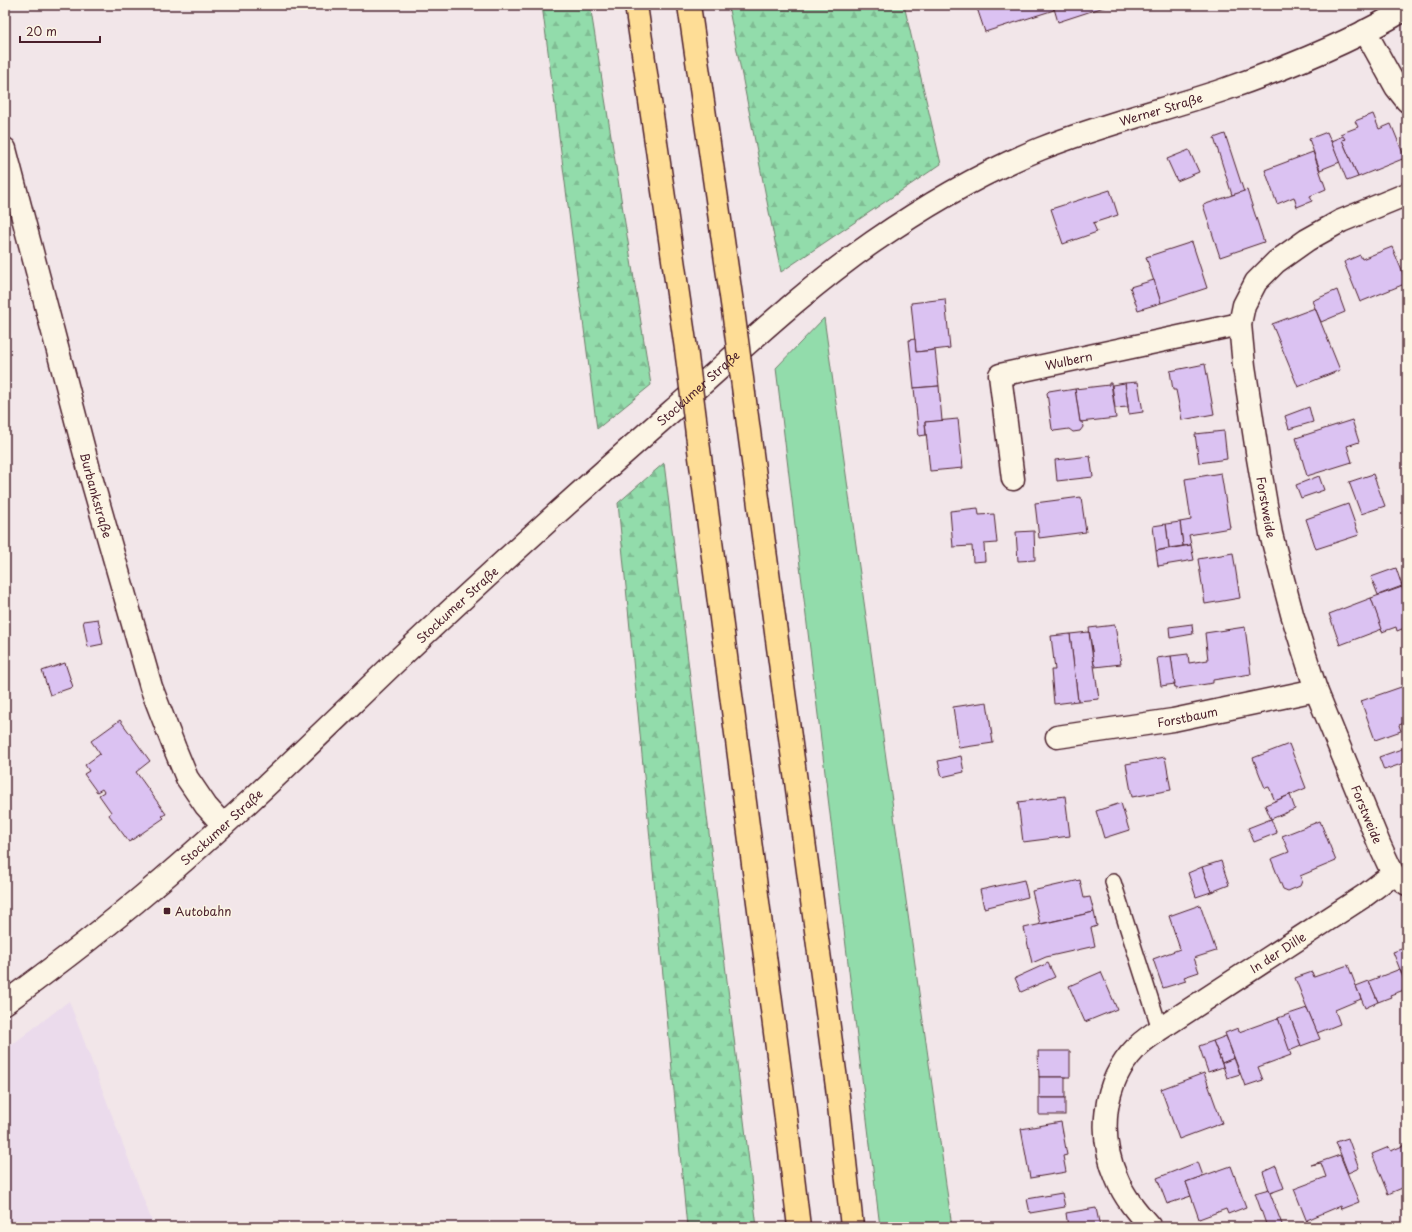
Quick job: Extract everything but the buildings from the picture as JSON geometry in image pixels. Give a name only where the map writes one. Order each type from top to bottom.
[{"type":"highway","points":[[636,5],[686,349],[799,1227]]},
{"type":"highway","points":[[689,5],[733,310],[836,1079],[852,1227]]},
{"type":"street","name":"Werner Straße","points":[[916,214],[951,192],[992,170],[1040,149],[1083,133],[1225,89],[1307,58],[1365,31],[1407,8]]},
{"type":"street","points":[[1365,31],[1396,87],[1407,101]]},
{"type":"street","name":"Burbankstraße","points":[[5,149],[91,477],[151,686],[174,750],[188,778],[206,806],[223,825]]},
{"type":"street","name":"Forstweide","points":[[1400,879],[1380,846],[1316,690],[1292,614],[1271,534],[1244,366],[1240,324],[1244,305],[1256,282],[1276,262],[1307,240],[1341,221],[1407,194]]},
{"type":"street","name":"Stockumer Straße","points":[[5,1003],[62,962],[138,900],[223,825],[448,613],[656,425],[787,310],[824,279],[871,244],[916,214]]},
{"type":"street","name":"Wulbern","points":[[1013,479],[1000,375],[1240,324]]},
{"type":"street","name":"Forstbaum","points":[[1057,737],[1173,720],[1316,690]]},
{"type":"street","name":"In der Dille","points":[[1150,1227],[1132,1207],[1117,1180],[1109,1154],[1106,1129],[1106,1107],[1111,1087],[1121,1067],[1136,1047],[1160,1029],[1364,896],[1400,879]]},
{"type":"lane","points":[[1113,882],[1160,1029]]},
{"type":"shaded area","points":[[69,1001],[154,1227],[5,1227],[5,1050]]},
{"type":"green space","points":[[542,5],[590,5],[651,385],[597,429]]},
{"type":"green space","points":[[728,5],[904,5],[941,164],[781,272]]},
{"type":"green space","points":[[824,318],[952,1227],[880,1227],[776,368]]},
{"type":"green space","points":[[664,463],[757,1227],[687,1227],[618,503]]},
{"type":"place","name":"Autobahn","points":[[167,911]]}]
